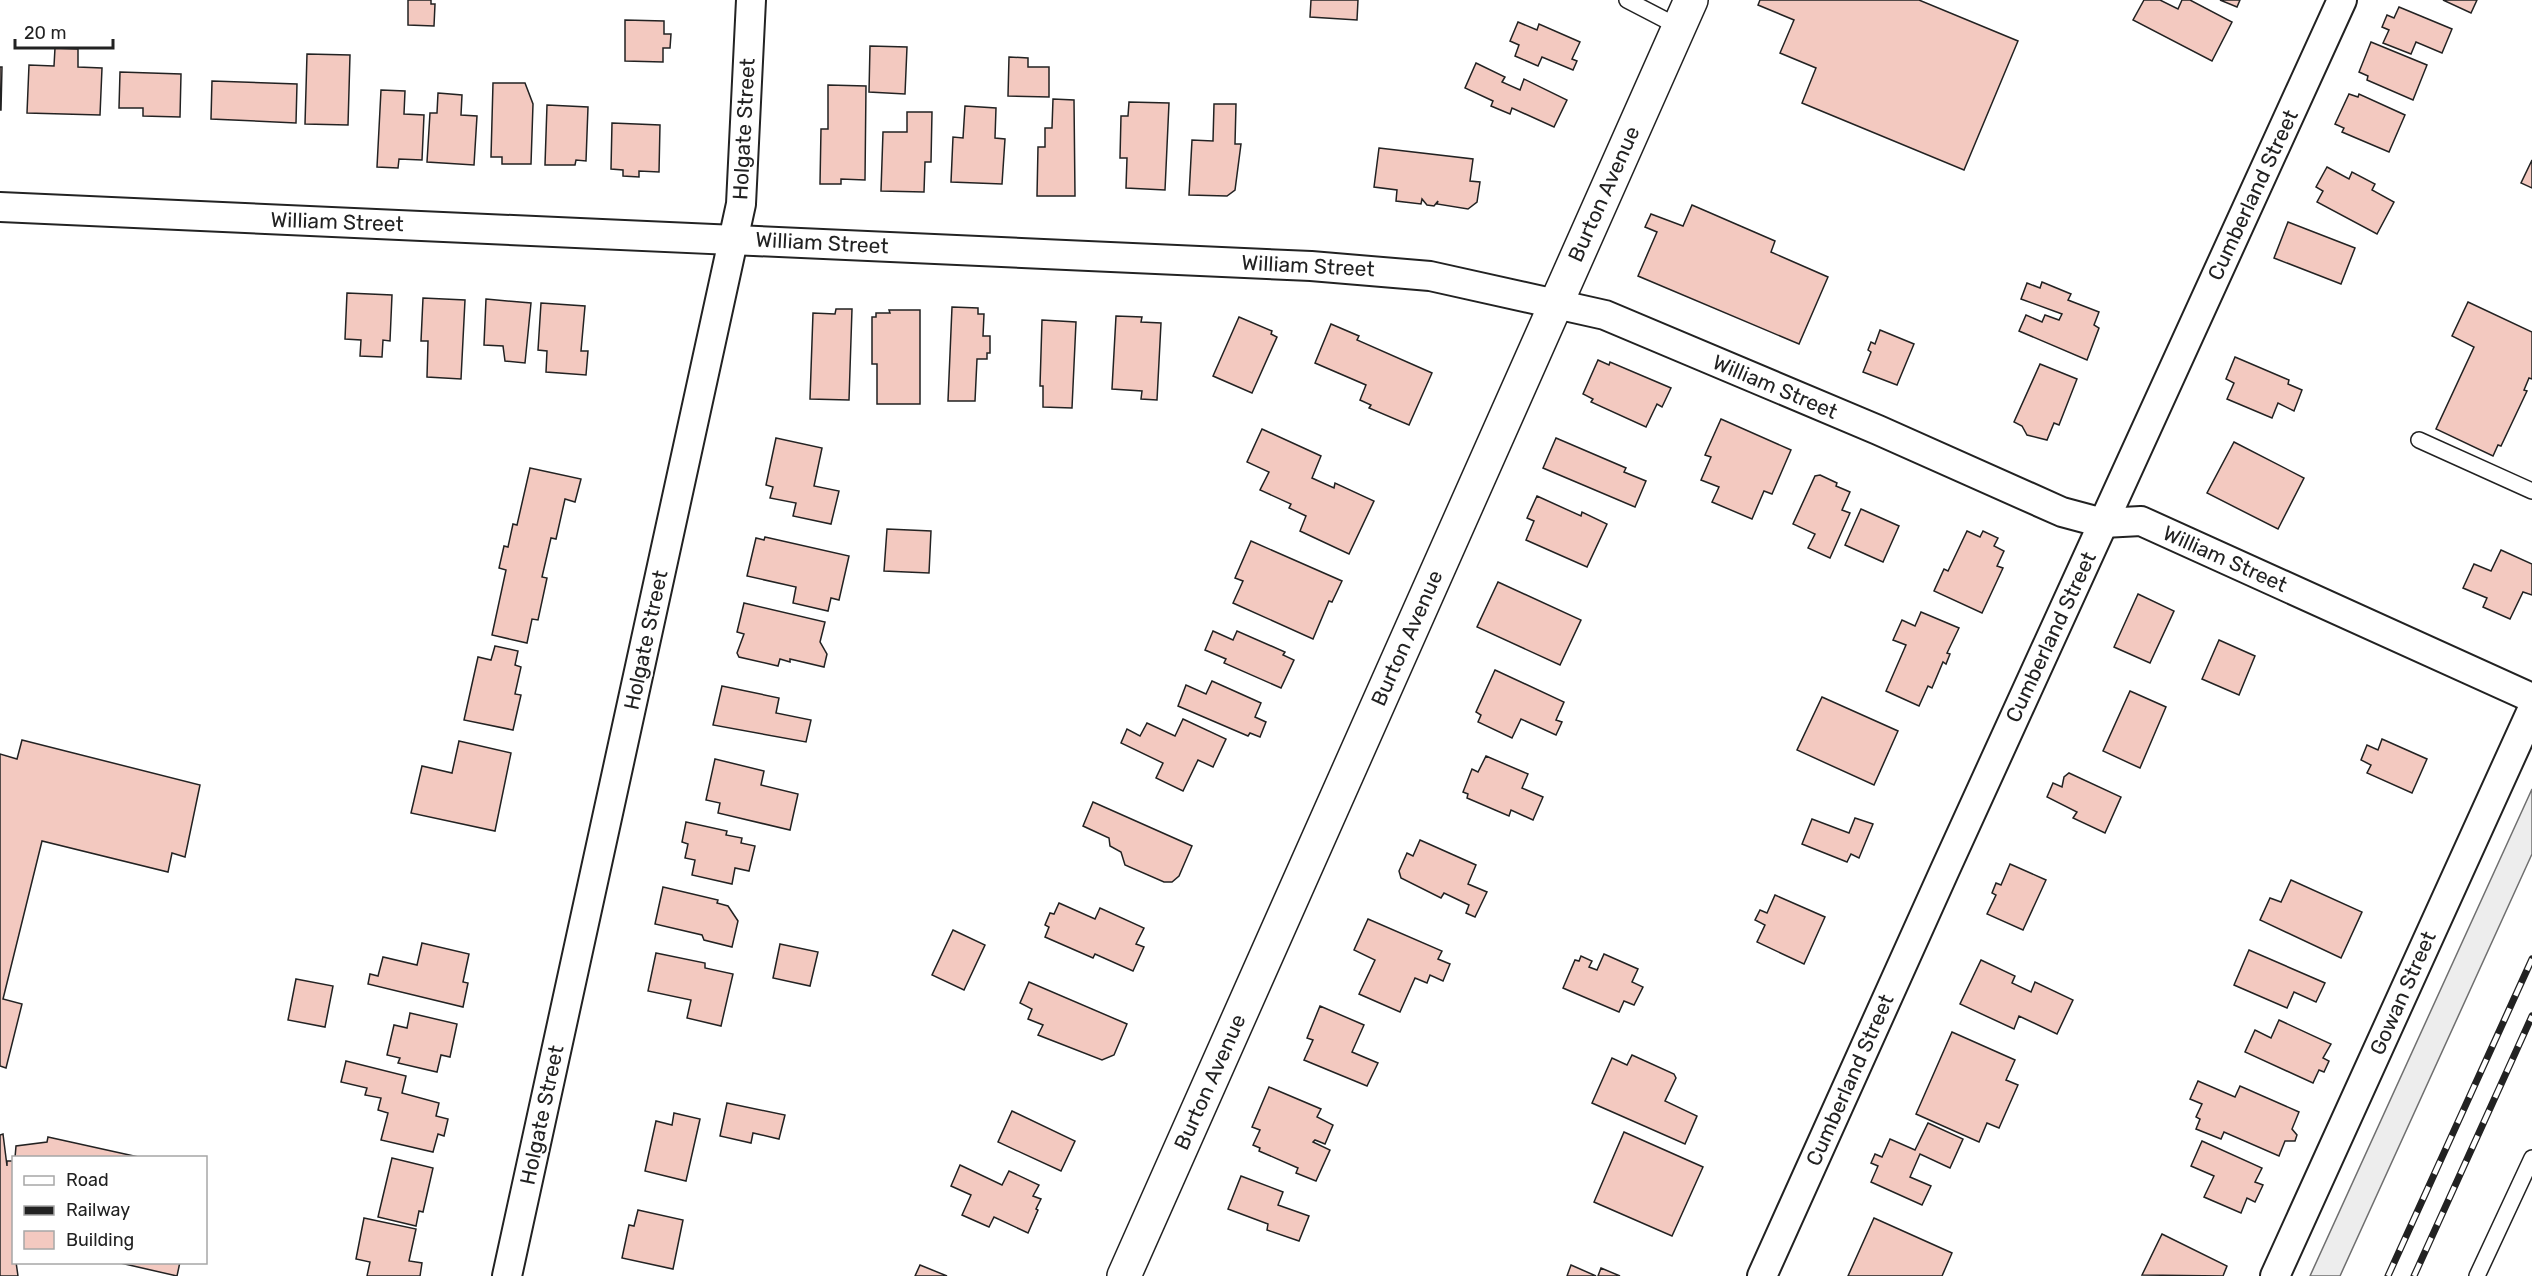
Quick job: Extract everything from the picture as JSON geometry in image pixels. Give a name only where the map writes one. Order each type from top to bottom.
[{"type":"main road","name":"Burton Avenue","points":[[1124,1276],[1685,14]]},
{"type":"street","name":"Holgate Street","points":[[507,1276],[741,204],[751,0]]},
{"type":"street","name":"Cumberland Street","points":[[1762,1276],[2342,0]]},
{"type":"street","name":"William Street","points":[[0,207],[734,239],[1375,270],[1430,276],[1605,315],[1878,430],[2062,512],[2103,523],[2141,521],[2532,698]]},
{"type":"street","name":"Gowan Street","points":[[2275,1276],[2532,710]]},
{"type":"lane","points":[[1627,0],[1685,14]]},
{"type":"lane","points":[[2419,440],[2532,491]]},
{"type":"lane","points":[[2477,1276],[2532,1158]]},
{"type":"shaded area","points":[[2532,789],[2532,854],[2340,1276],[2310,1276]]},
{"type":"building","points":[[408,0],[431,0],[431,4],[435,4],[434,26],[408,25]]},
{"type":"building","points":[[1311,0],[1358,0],[1357,20],[1310,17]]},
{"type":"building","points":[[1760,0],[1919,0],[2018,41],[1964,170],[1802,103],[1816,68],[1780,53],[1794,20],[1758,5]]},
{"type":"building","points":[[2144,0],[2160,0],[2178,9],[2182,0],[2190,0],[2232,22],[2212,61],[2133,20]]},
{"type":"building","points":[[2220,0],[2240,0],[2237,7]]},
{"type":"building","points":[[2443,0],[2477,0],[2471,13]]},
{"type":"building","points":[[2399,7],[2452,29],[2442,53],[2416,42],[2411,54],[2383,43],[2389,30],[2382,27],[2387,15],[2394,18]]},
{"type":"building","points":[[625,20],[664,21],[664,34],[671,34],[670,48],[663,48],[663,62],[625,61]]},
{"type":"building","points":[[1518,22],[1537,30],[1539,24],[1580,42],[1572,59],[1577,61],[1573,70],[1542,57],[1538,66],[1515,56],[1519,45],[1510,41]]},
{"type":"building","points":[[2371,42],[2427,65],[2413,100],[2367,80],[2368,76],[2359,72]]},
{"type":"building","points":[[870,46],[907,47],[905,94],[869,92]]},
{"type":"building","points":[[55,48],[78,49],[78,67],[102,68],[100,115],[27,113],[29,65],[54,66]]},
{"type":"building","points":[[307,54],[350,55],[348,125],[305,124]]},
{"type":"building","points":[[1009,57],[1028,58],[1028,67],[1049,67],[1049,97],[1008,96]]},
{"type":"building","points":[[1476,63],[1505,77],[1502,82],[1520,90],[1524,79],[1567,100],[1554,127],[1512,108],[1510,114],[1491,106],[1493,101],[1465,88]]},
{"type":"building","points":[[0,67],[2,67],[1,110],[0,110]]},
{"type":"building","points":[[120,72],[181,74],[180,117],[143,116],[143,108],[119,108]]},
{"type":"building","points":[[212,81],[297,84],[296,123],[211,119]]},
{"type":"building","points":[[493,83],[525,83],[533,104],[531,164],[502,164],[502,157],[491,157]]},
{"type":"building","points":[[828,85],[866,86],[865,180],[841,179],[841,184],[820,184],[821,129],[828,129]]},
{"type":"building","points":[[381,90],[405,91],[404,114],[424,115],[422,160],[399,159],[398,168],[377,167]]},
{"type":"building","points":[[438,93],[462,95],[461,115],[477,116],[474,165],[427,162],[430,113],[437,113]]},
{"type":"building","points":[[2349,94],[2358,97],[2359,94],[2405,115],[2389,152],[2342,132],[2344,128],[2335,124]]},
{"type":"building","points":[[1053,99],[1074,100],[1075,196],[1037,196],[1038,147],[1045,147],[1045,128],[1052,128]]},
{"type":"building","points":[[1129,102],[1169,103],[1165,190],[1126,188],[1127,158],[1120,158],[1121,116],[1128,116]]},
{"type":"building","points":[[1214,104],[1236,104],[1235,144],[1241,144],[1235,190],[1227,196],[1189,195],[1192,140],[1213,141]]},
{"type":"building","points":[[547,105],[588,107],[586,161],[576,160],[575,165],[545,165]]},
{"type":"building","points":[[965,106],[996,108],[995,138],[1005,139],[1002,184],[951,182],[953,137],[963,138]]},
{"type":"building","points":[[907,112],[932,112],[931,162],[925,162],[924,192],[881,191],[883,132],[907,132]]},
{"type":"building","points":[[612,123],[660,125],[659,172],[639,171],[639,177],[623,176],[623,170],[611,169]]},
{"type":"building","points":[[1379,148],[1473,159],[1470,181],[1480,182],[1477,202],[1468,209],[1437,204],[1438,201],[1434,206],[1427,205],[1422,199],[1421,204],[1396,201],[1397,190],[1374,187]]},
{"type":"building","points":[[2532,160],[2532,188],[2521,183]]},
{"type":"building","points":[[2327,167],[2349,179],[2352,172],[2375,184],[2372,190],[2394,202],[2377,234],[2317,202],[2323,191],[2316,187]]},
{"type":"building","points":[[1692,205],[1775,241],[1771,252],[1828,277],[1799,344],[1638,276],[1657,232],[1645,227],[1651,214],[1683,226]]},
{"type":"building","points":[[2288,222],[2355,248],[2341,284],[2274,258]]},
{"type":"building","points":[[2042,282],[2071,294],[2068,300],[2099,312],[2094,325],[2099,328],[2087,360],[2019,331],[2026,315],[2042,322],[2045,315],[2059,320],[2062,314],[2021,299],[2027,283],[2040,288]]},
{"type":"building","points":[[347,293],[392,295],[390,341],[383,340],[382,357],[360,356],[361,340],[345,339]]},
{"type":"building","points":[[423,298],[465,300],[461,379],[427,377],[428,341],[421,341]]},
{"type":"building","points":[[486,299],[531,303],[525,363],[505,361],[503,346],[484,345]]},
{"type":"building","points":[[2468,302],[2532,332],[2532,379],[2529,378],[2524,390],[2527,391],[2501,446],[2498,445],[2493,456],[2436,429],[2474,347],[2452,336]]},
{"type":"building","points":[[541,303],[585,306],[581,351],[588,351],[586,375],[546,372],[547,351],[538,350]]},
{"type":"building","points":[[952,307],[978,308],[978,314],[984,314],[983,336],[990,336],[990,353],[987,353],[987,359],[977,359],[975,401],[948,401]]},
{"type":"building","points":[[836,309],[852,309],[849,400],[810,399],[813,313],[835,314]]},
{"type":"building","points":[[889,310],[920,310],[920,404],[877,404],[877,364],[872,364],[872,317],[876,317],[876,313],[890,313]]},
{"type":"building","points":[[1116,316],[1142,317],[1141,322],[1161,323],[1157,400],[1141,399],[1142,391],[1112,389]]},
{"type":"building","points":[[1239,317],[1272,331],[1271,334],[1277,337],[1252,393],[1213,376]]},
{"type":"building","points":[[1042,320],[1076,322],[1072,408],[1043,407],[1043,386],[1040,386]]},
{"type":"building","points":[[1331,324],[1359,336],[1357,340],[1432,373],[1409,425],[1369,408],[1371,405],[1360,400],[1366,385],[1315,363]]},
{"type":"building","points":[[1880,330],[1914,344],[1897,385],[1863,372],[1871,352],[1868,350],[1871,342],[1875,344]]},
{"type":"building","points":[[2235,357],[2289,380],[2288,384],[2302,390],[2294,411],[2278,403],[2272,418],[2227,399],[2234,383],[2226,379]]},
{"type":"building","points":[[1598,360],[1609,365],[1610,362],[1671,388],[1662,407],[1657,404],[1646,427],[1591,402],[1593,399],[1583,394]]},
{"type":"building","points":[[2040,364],[2077,379],[2059,425],[2054,423],[2047,440],[2027,435],[2022,426],[2014,422]]},
{"type":"building","points":[[1721,419],[1791,450],[1772,494],[1764,491],[1752,519],[1712,502],[1719,487],[1701,480],[1711,457],[1705,455]]},
{"type":"building","points":[[1262,429],[1321,456],[1312,478],[1334,488],[1335,483],[1374,501],[1349,554],[1300,531],[1306,516],[1289,508],[1291,504],[1260,490],[1269,472],[1247,462]]},
{"type":"building","points":[[776,438],[822,448],[814,486],[839,491],[831,524],[793,516],[796,503],[770,498],[773,487],[766,485]]},
{"type":"building","points":[[1556,438],[1626,468],[1624,472],[1646,481],[1635,507],[1543,468]]},
{"type":"building","points":[[2234,442],[2304,478],[2278,529],[2207,493]]},
{"type":"building","points":[[530,468],[581,479],[575,502],[565,499],[556,539],[551,538],[542,577],[547,578],[538,620],[532,619],[527,643],[492,635],[506,570],[499,568],[504,546],[508,547],[513,524],[517,525]]},
{"type":"building","points":[[1820,475],[1850,492],[1842,510],[1850,513],[1830,558],[1808,548],[1815,534],[1793,524],[1815,476]]},
{"type":"building","points":[[1537,496],[1581,516],[1582,512],[1607,524],[1587,567],[1526,540],[1534,521],[1527,518]]},
{"type":"building","points":[[1861,509],[1899,526],[1883,562],[1845,545]]},
{"type":"building","points":[[887,529],[931,531],[929,573],[884,571]]},
{"type":"building","points":[[1967,531],[1980,537],[1983,531],[1998,538],[1994,546],[2004,551],[1997,566],[2003,568],[1982,613],[1934,591],[1944,569],[1948,571]]},
{"type":"building","points":[[765,537],[849,556],[839,600],[831,598],[828,611],[793,603],[796,587],[747,576],[756,538],[764,540]]},
{"type":"building","points":[[1251,541],[1342,581],[1332,602],[1329,601],[1313,639],[1233,603],[1243,581],[1235,578]]},
{"type":"building","points":[[2501,550],[2532,564],[2532,595],[2523,592],[2510,619],[2483,607],[2487,598],[2463,588],[2474,564],[2491,571]]},
{"type":"building","points":[[1498,582],[1581,620],[1560,665],[1477,627]]},
{"type":"building","points":[[2138,594],[2174,611],[2150,663],[2114,647]]},
{"type":"building","points":[[744,603],[825,622],[820,642],[827,654],[824,667],[790,659],[790,662],[780,659],[778,666],[739,657],[737,653],[744,634],[737,632]]},
{"type":"building","points":[[1921,612],[1959,628],[1947,653],[1950,654],[1946,664],[1943,662],[1932,688],[1928,686],[1919,706],[1886,691],[1906,645],[1893,640],[1902,620],[1915,626]]},
{"type":"building","points":[[1213,631],[1233,640],[1237,631],[1285,652],[1283,655],[1294,660],[1281,688],[1224,663],[1226,659],[1205,650]]},
{"type":"building","points":[[2219,640],[2255,656],[2239,695],[2202,679]]},
{"type":"building","points":[[495,646],[518,651],[515,665],[521,667],[515,694],[521,695],[513,730],[464,720],[478,657],[491,660]]},
{"type":"building","points":[[1495,670],[1564,702],[1556,720],[1562,722],[1556,735],[1521,719],[1512,738],[1478,722],[1481,715],[1476,712]]},
{"type":"building","points":[[1212,681],[1261,703],[1255,717],[1266,722],[1260,737],[1250,733],[1248,736],[1178,706],[1186,685],[1206,694]]},
{"type":"building","points":[[722,686],[779,698],[776,713],[811,720],[806,742],[713,725]]},
{"type":"building","points":[[2130,691],[2166,707],[2140,768],[2103,751]]},
{"type":"building","points":[[1822,697],[1898,731],[1874,785],[1797,750]]},
{"type":"building","points":[[1183,719],[1226,739],[1213,767],[1198,760],[1183,791],[1156,778],[1163,763],[1121,743],[1127,729],[1140,736],[1147,723],[1175,736]]},
{"type":"building","points":[[2382,739],[2427,759],[2412,793],[2367,773],[2371,765],[2361,760],[2367,745],[2378,750]]},
{"type":"building","points":[[22,740],[200,785],[185,857],[172,853],[168,872],[42,841],[3,999],[22,1004],[6,1068],[0,1066],[0,754],[17,759]]},
{"type":"building","points":[[459,741],[511,753],[495,831],[411,813],[422,766],[452,773]]},
{"type":"building","points":[[1486,756],[1528,774],[1522,788],[1543,797],[1533,820],[1511,810],[1509,816],[1467,798],[1468,794],[1463,792],[1472,769],[1478,772]]},
{"type":"building","points":[[715,759],[764,771],[761,785],[798,794],[790,830],[718,813],[720,803],[706,800]]},
{"type":"building","points":[[2069,773],[2121,797],[2105,833],[2073,818],[2077,812],[2047,797],[2053,783],[2062,787],[2064,777]]},
{"type":"building","points":[[1093,802],[1192,846],[1179,876],[1172,882],[1164,882],[1125,865],[1121,852],[1110,846],[1109,838],[1083,826]]},
{"type":"building","points":[[1855,818],[1873,824],[1859,858],[1851,854],[1847,862],[1802,844],[1812,819],[1849,833]]},
{"type":"building","points":[[686,822],[727,831],[726,835],[742,838],[741,843],[755,846],[749,871],[735,868],[732,884],[692,875],[695,860],[685,858],[688,844],[682,842]]},
{"type":"building","points":[[1420,840],[1476,865],[1468,884],[1487,892],[1475,917],[1466,913],[1469,905],[1444,893],[1441,898],[1401,878],[1399,871],[1407,853],[1413,856]]},
{"type":"building","points":[[2010,864],[2046,880],[2023,930],[1987,914],[1996,895],[1992,893],[1996,883],[2001,885]]},
{"type":"building","points":[[2291,880],[2362,912],[2341,958],[2260,920],[2270,898],[2281,902]]},
{"type":"building","points":[[663,887],[718,900],[717,903],[728,906],[738,921],[732,947],[704,940],[702,935],[655,924]]},
{"type":"building","points":[[1775,895],[1825,917],[1804,964],[1757,942],[1765,925],[1755,920],[1760,910],[1767,913]]},
{"type":"building","points":[[1059,903],[1095,919],[1100,908],[1144,928],[1136,944],[1144,947],[1133,971],[1095,954],[1093,958],[1045,937],[1049,927],[1045,925],[1050,913],[1054,914]]},
{"type":"building","points":[[1368,919],[1442,951],[1438,959],[1450,964],[1443,981],[1430,975],[1427,983],[1415,978],[1400,1012],[1359,994],[1375,960],[1354,950]]},
{"type":"building","points":[[953,930],[985,945],[964,990],[932,975]]},
{"type":"building","points":[[422,943],[469,954],[463,982],[468,983],[463,1007],[368,984],[370,974],[378,976],[383,957],[417,965]]},
{"type":"building","points":[[780,944],[818,952],[810,986],[773,978]]},
{"type":"building","points":[[2249,950],[2325,983],[2316,1002],[2294,992],[2287,1008],[2234,985]]},
{"type":"building","points":[[656,953],[705,963],[705,968],[733,974],[721,1026],[687,1018],[691,1000],[648,991]]},
{"type":"building","points":[[1604,954],[1638,969],[1632,982],[1643,987],[1634,1005],[1624,1001],[1619,1012],[1563,988],[1575,960],[1579,961],[1581,956],[1592,961],[1589,967],[1597,970]]},
{"type":"building","points":[[1981,960],[2015,976],[2012,983],[2031,992],[2035,982],[2073,1000],[2057,1034],[2019,1016],[2014,1029],[1960,1004]]},
{"type":"building","points":[[296,979],[333,986],[325,1027],[288,1020]]},
{"type":"building","points":[[1029,982],[1127,1024],[1114,1055],[1102,1060],[1038,1035],[1043,1025],[1028,1019],[1032,1009],[1020,1003]]},
{"type":"building","points":[[1320,1006],[1364,1025],[1352,1052],[1378,1063],[1367,1086],[1304,1060],[1313,1040],[1307,1038]]},
{"type":"building","points":[[410,1013],[457,1024],[450,1057],[441,1055],[437,1072],[398,1063],[400,1058],[387,1055],[394,1025],[407,1028]]},
{"type":"building","points":[[2279,1020],[2331,1044],[2323,1058],[2329,1061],[2324,1072],[2319,1070],[2313,1083],[2245,1052],[2255,1030],[2271,1038]]},
{"type":"building","points":[[1952,1032],[2015,1060],[2006,1080],[2018,1085],[1999,1128],[1987,1123],[1979,1142],[1916,1114]]},
{"type":"building","points":[[1632,1055],[1674,1074],[1676,1078],[1665,1101],[1697,1116],[1685,1144],[1592,1103],[1612,1058],[1627,1065]]},
{"type":"building","points":[[346,1061],[406,1076],[402,1093],[439,1103],[436,1116],[448,1119],[444,1136],[438,1134],[433,1152],[381,1140],[388,1113],[378,1110],[381,1098],[365,1095],[367,1088],[341,1082]]},
{"type":"building","points":[[2198,1081],[2235,1097],[2240,1086],[2299,1112],[2292,1129],[2297,1135],[2295,1141],[2285,1141],[2279,1156],[2224,1132],[2221,1139],[2196,1129],[2200,1119],[2196,1117],[2202,1104],[2190,1099]]},
{"type":"building","points":[[1269,1087],[1321,1109],[1317,1117],[1333,1125],[1325,1144],[1315,1140],[1313,1142],[1330,1150],[1316,1181],[1296,1173],[1298,1168],[1259,1151],[1260,1148],[1253,1145],[1260,1130],[1252,1127]]},
{"type":"building","points":[[727,1103],[785,1115],[779,1139],[753,1133],[751,1143],[720,1136]]},
{"type":"building","points":[[1012,1111],[1075,1141],[1061,1171],[998,1142]]},
{"type":"building","points":[[674,1113],[700,1119],[686,1181],[645,1171],[656,1121],[672,1125]]},
{"type":"building","points":[[1928,1123],[1963,1139],[1950,1168],[1920,1154],[1910,1177],[1931,1186],[1922,1205],[1871,1182],[1878,1166],[1871,1163],[1875,1154],[1882,1157],[1890,1139],[1915,1150]]},
{"type":"building","points":[[1624,1132],[1703,1167],[1672,1236],[1594,1202]]},
{"type":"building","points":[[3,1134],[7,1166],[7,1161],[12,1161],[12,1264],[16,1264],[18,1276],[0,1276],[0,1135]]},
{"type":"building","points":[[48,1137],[134,1156],[15,1156],[16,1146],[47,1142]]},
{"type":"building","points":[[2202,1141],[2262,1168],[2255,1182],[2263,1185],[2255,1202],[2247,1198],[2241,1213],[2204,1197],[2214,1176],[2191,1166]]},
{"type":"building","points":[[392,1158],[433,1168],[423,1212],[419,1211],[416,1226],[378,1217]]},
{"type":"building","points":[[960,1165],[1002,1185],[1009,1171],[1039,1185],[1033,1196],[1041,1199],[1028,1233],[994,1217],[989,1227],[962,1215],[971,1195],[951,1186]]},
{"type":"building","points":[[1241,1176],[1283,1192],[1278,1205],[1309,1216],[1299,1241],[1267,1230],[1268,1224],[1228,1209]]},
{"type":"building","points":[[638,1210],[683,1220],[673,1269],[622,1258],[629,1225],[634,1226]]},
{"type":"building","points":[[364,1218],[416,1229],[409,1261],[422,1263],[420,1276],[367,1276],[370,1262],[356,1259]]},
{"type":"building","points":[[1874,1218],[1952,1253],[1942,1276],[1848,1276]]},
{"type":"building","points":[[2162,1234],[2227,1266],[2223,1276],[2142,1275]]},
{"type":"building","points":[[125,1264],[180,1264],[177,1276]]},
{"type":"building","points":[[920,1265],[947,1276],[915,1276]]},
{"type":"building","points":[[1571,1265],[1596,1276],[1567,1276]]},
{"type":"building","points":[[1601,1268],[1620,1276],[1598,1276]]},
{"type":"railway","points":[[2388,1276],[2532,959]]},
{"type":"railway","points":[[2414,1276],[2532,1016]]}]
